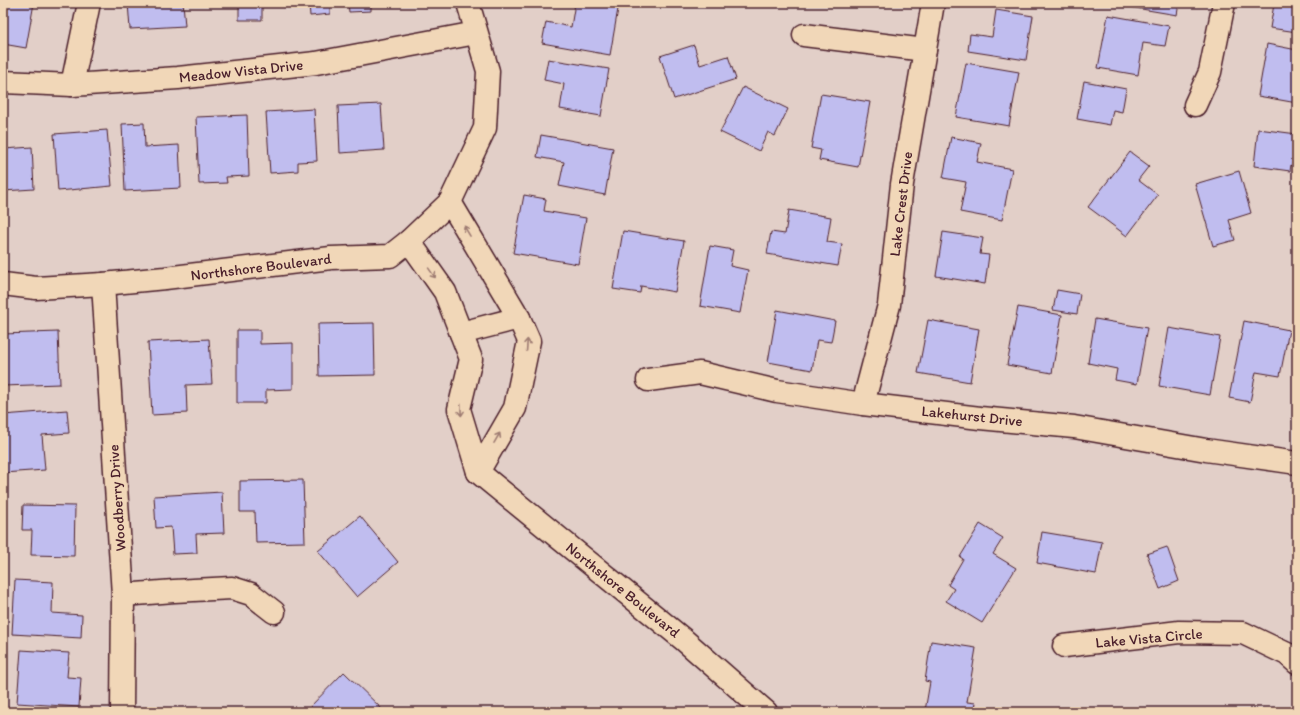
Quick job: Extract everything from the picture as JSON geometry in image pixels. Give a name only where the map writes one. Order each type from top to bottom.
[{"type":"street","points":[[72,85],[89,3]]},
{"type":"street","points":[[468,3],[488,71],[484,128],[450,202],[519,318],[529,341],[515,408],[478,472]]},
{"type":"street","name":"Lake Crest Drive","points":[[863,404],[889,305],[902,184],[933,3]]},
{"type":"street","points":[[1194,105],[1210,72],[1224,3]]},
{"type":"street","name":"Meadow Vista Drive","points":[[3,82],[72,85],[178,78],[316,63],[476,33]]},
{"type":"street","points":[[804,35],[925,50]]},
{"type":"street","name":"Northshore Boulevard","points":[[3,284],[36,288],[103,284],[331,258],[390,256],[409,241],[450,202]]},
{"type":"street","points":[[409,241],[445,292],[471,359],[459,409],[478,472]]},
{"type":"street","name":"Woodberry Drive","points":[[103,284],[123,595],[122,712]]},
{"type":"street","points":[[461,333],[519,318]]},
{"type":"street","name":"Lakehurst Drive","points":[[648,380],[700,372],[777,392],[980,418],[1074,427],[1297,464]]},
{"type":"street","name":"Northshore Boulevard","points":[[478,472],[684,640],[766,712]]},
{"type":"street","points":[[123,595],[232,588],[251,594],[274,612]]},
{"type":"street","name":"Lake Vista Circle","points":[[1064,646],[1179,632],[1243,633],[1287,654],[1297,663]]},
{"type":"building","points":[[3,3],[34,3],[26,48],[3,44]]},
{"type":"building","points":[[128,3],[183,3],[185,26],[130,29]]},
{"type":"building","points":[[203,3],[239,3],[203,4]]},
{"type":"building","points":[[239,3],[262,3],[262,20],[239,20]]},
{"type":"building","points":[[309,3],[330,3],[330,14],[310,16]]},
{"type":"building","points":[[348,3],[371,3],[371,11],[349,12]]},
{"type":"building","points":[[575,3],[619,3],[610,55],[542,43],[546,22],[571,27]]},
{"type":"building","points":[[1118,3],[1179,3],[1177,15],[1118,5]]},
{"type":"building","points":[[1292,3],[1297,3],[1297,32],[1270,28],[1274,4],[1292,7]]},
{"type":"building","points":[[996,10],[1033,16],[1026,60],[968,51],[970,34],[992,37]]},
{"type":"building","points":[[1108,15],[1169,26],[1165,46],[1143,43],[1138,75],[1098,68]]},
{"type":"building","points":[[1267,44],[1297,50],[1297,103],[1258,96]]},
{"type":"building","points":[[694,45],[700,65],[728,56],[736,79],[674,99],[660,56]]},
{"type":"building","points":[[548,59],[609,69],[601,116],[560,109],[564,84],[544,80]]},
{"type":"building","points":[[966,63],[1019,72],[1009,126],[956,117]]},
{"type":"building","points":[[1084,81],[1126,89],[1122,112],[1113,110],[1110,125],[1077,119]]},
{"type":"building","points":[[743,87],[788,109],[775,136],[768,132],[759,151],[720,132]]},
{"type":"building","points":[[821,94],[870,102],[858,167],[819,160],[821,150],[811,148]]},
{"type":"building","points":[[381,104],[384,150],[340,153],[338,106]]},
{"type":"building","points":[[314,109],[317,161],[298,162],[298,171],[270,173],[266,112]]},
{"type":"building","points":[[247,115],[249,176],[226,177],[227,183],[199,184],[196,117]]},
{"type":"building","points":[[144,123],[145,147],[179,145],[181,188],[125,191],[122,124]]},
{"type":"building","points":[[1258,129],[1297,134],[1297,166],[1291,165],[1290,171],[1254,166]]},
{"type":"building","points":[[107,130],[112,186],[58,191],[54,134]]},
{"type":"building","points":[[541,135],[613,148],[605,195],[559,186],[564,162],[537,157]]},
{"type":"building","points":[[951,137],[981,143],[977,162],[1012,169],[1002,220],[960,212],[966,182],[943,178]]},
{"type":"building","points":[[3,140],[4,149],[32,147],[34,189],[3,191]]},
{"type":"building","points":[[1130,152],[1149,166],[1138,180],[1158,195],[1127,236],[1088,207]]},
{"type":"building","points":[[1239,171],[1251,213],[1229,220],[1235,240],[1213,246],[1195,184]]},
{"type":"building","points":[[524,195],[546,199],[544,211],[586,218],[578,264],[513,253]]},
{"type":"building","points":[[789,210],[831,217],[827,242],[842,244],[838,266],[767,254],[771,232],[785,234]]},
{"type":"building","points":[[623,231],[684,241],[675,292],[641,286],[640,293],[613,289]]},
{"type":"building","points":[[943,232],[983,238],[980,254],[989,255],[985,284],[936,276]]},
{"type":"building","points":[[710,246],[733,250],[730,266],[748,270],[740,313],[700,306]]},
{"type":"building","points":[[1057,290],[1080,294],[1077,314],[1053,310]]},
{"type":"building","points":[[1018,307],[1062,315],[1052,373],[1007,365]]},
{"type":"building","points":[[777,310],[835,321],[831,342],[817,340],[812,370],[768,362]]},
{"type":"building","points":[[1095,319],[1147,328],[1137,384],[1115,380],[1117,369],[1088,363]]},
{"type":"building","points":[[928,320],[979,329],[970,382],[918,373]]},
{"type":"building","points":[[1244,321],[1289,330],[1280,376],[1256,372],[1250,402],[1229,398]]},
{"type":"building","points":[[374,323],[375,375],[319,376],[318,324]]},
{"type":"building","points":[[1169,328],[1220,337],[1210,395],[1159,386]]},
{"type":"building","points":[[237,330],[260,330],[260,344],[293,343],[293,389],[266,390],[266,403],[237,403]]},
{"type":"building","points":[[58,332],[60,384],[3,386],[3,334]]},
{"type":"building","points":[[209,339],[212,384],[186,385],[187,413],[152,415],[148,342]]},
{"type":"building","points":[[67,410],[69,433],[42,435],[45,470],[3,473],[3,415]]},
{"type":"building","points":[[303,480],[305,542],[256,543],[255,512],[240,512],[240,481]]},
{"type":"building","points":[[222,492],[224,533],[196,534],[197,553],[173,554],[171,527],[156,528],[154,496]]},
{"type":"building","points":[[23,505],[75,506],[74,556],[31,555],[32,530],[22,530]]},
{"type":"building","points":[[360,516],[398,562],[357,597],[318,551]]},
{"type":"building","points":[[980,524],[1003,538],[993,554],[1016,568],[982,623],[946,601],[954,589],[948,585],[963,559],[960,557]]},
{"type":"building","points":[[1042,532],[1102,542],[1096,574],[1037,563]]},
{"type":"building","points":[[1167,547],[1179,581],[1160,589],[1147,554]]},
{"type":"building","points":[[15,580],[53,582],[52,613],[82,615],[81,638],[12,634]]},
{"type":"building","points":[[931,641],[976,648],[967,702],[976,703],[974,712],[925,711],[930,682],[925,681]]},
{"type":"building","points":[[21,650],[69,653],[67,677],[81,678],[79,707],[17,703]]},
{"type":"building","points":[[344,672],[385,712],[310,712],[307,710]]}]
